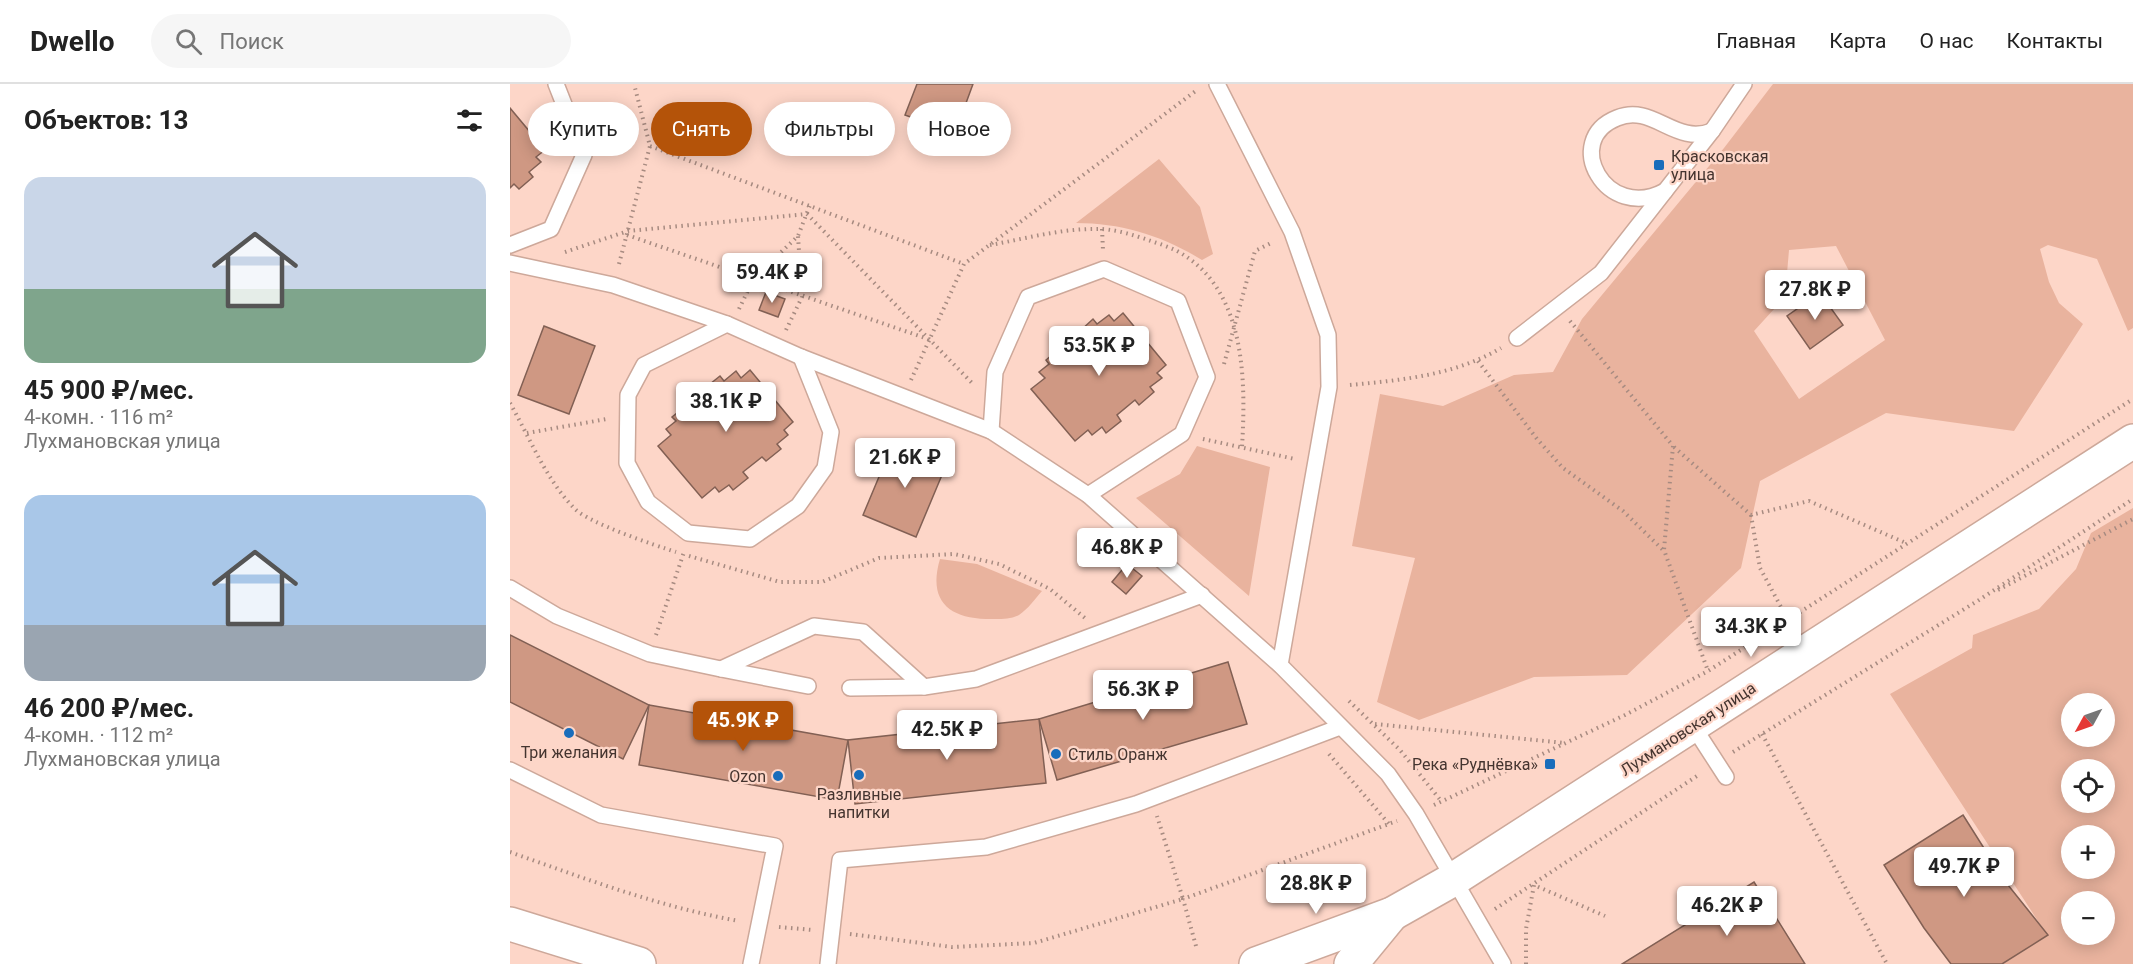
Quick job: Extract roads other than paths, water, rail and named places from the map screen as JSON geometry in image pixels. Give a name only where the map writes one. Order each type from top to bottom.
[{"type":"street","name":"Лухмановская улица","points":[[1256,964],[1392,914],[1455,879],[2133,441]]},
{"type":"street","points":[[1351,964],[1392,914]]},
{"type":"street","points":[[510,924],[639,964]]},
{"type":"lane","points":[[510,245],[551,229],[584,155],[556,84]]},
{"type":"lane","points":[[1217,84],[1292,232],[1328,335],[1329,387],[1280,665]]},
{"type":"lane","points":[[1517,338],[1601,273],[1712,131],[1744,84]]},
{"type":"lane","points":[[1666,191],[1644,199],[1632,199],[1608,189],[1598,178],[1591,151],[1596,137],[1604,126],[1616,118],[1630,114],[1644,116],[1682,134],[1692,136],[1712,131]]},
{"type":"lane","points":[[510,263],[528,265],[613,285],[730,325],[801,357],[991,430],[1088,495],[1280,665],[1388,774],[1416,814],[1503,964]]},
{"type":"lane","points":[[991,430],[995,372],[1028,297],[1104,268],[1178,302],[1207,377],[1182,434],[1088,495]]},
{"type":"lane","points":[[730,325],[644,365],[628,395],[627,463],[648,502],[687,533],[750,538],[798,506],[825,468],[831,432],[801,357]]},
{"type":"lane","points":[[510,588],[557,616],[650,654],[808,686]]},
{"type":"lane","points":[[850,688],[924,687],[976,679],[1203,596]]},
{"type":"lane","points":[[721,669],[814,626],[862,632],[924,687]]},
{"type":"lane","points":[[1693,726],[1726,777]]},
{"type":"lane","points":[[828,964],[840,860],[986,847],[1152,798],[1340,727]]},
{"type":"lane","points":[[510,771],[601,815],[775,846],[751,964]]},
{"type":"place","name":"Красковская улица","points":[[1659,165]]},
{"type":"place","name":"Три желания","points":[[569,733]]},
{"type":"place","name":"Стиль Оранж","points":[[1056,754]]},
{"type":"place","name":"Река «Руднёвка»","points":[[1550,764]]},
{"type":"place","name":"Разливные напитки","points":[[859,775]]},
{"type":"place","name":"Ozon","points":[[778,776]]}]
